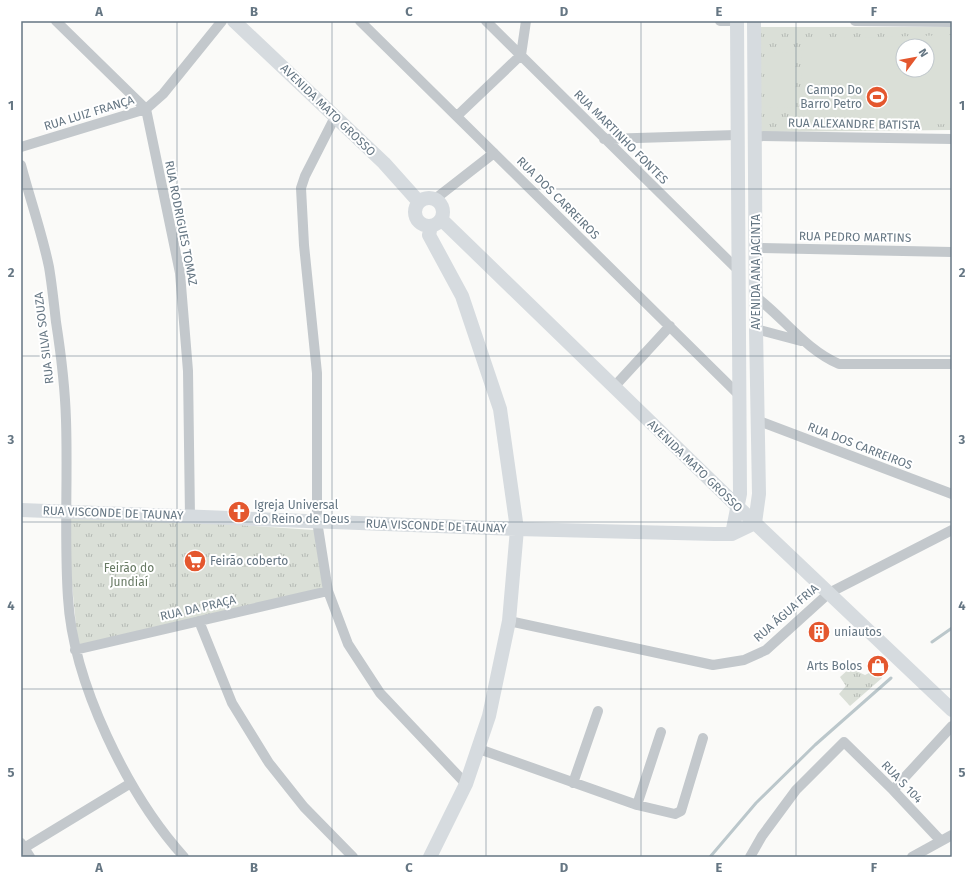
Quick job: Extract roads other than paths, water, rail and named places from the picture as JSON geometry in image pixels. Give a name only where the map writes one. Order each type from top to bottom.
[{"type":"main road","name":"AVENIDA MATO GROSSO","points":[[234,21],[384,163],[418,201]]},
{"type":"main road","name":"AVENIDA ANA JACINTA","points":[[736,506],[740,494],[738,443],[739,271],[736,135],[737,21]]},
{"type":"main road","name":"AVENIDA ANA JACINTA","points":[[754,21],[757,202],[756,329],[759,421],[759,494],[755,523]]},
{"type":"main road","points":[[430,857],[466,784],[489,716],[509,621],[517,530],[500,408],[462,296],[429,235],[443,210],[439,202],[435,199],[427,197],[418,201],[414,209],[416,218],[422,224],[436,222]]},
{"type":"main road","points":[[738,200],[757,202]]},
{"type":"main road","name":"AVENIDA MATO GROSSO","points":[[436,222],[952,710]]},
{"type":"main road","points":[[738,443],[759,444]]},
{"type":"main road","points":[[732,534],[736,506]]},
{"type":"main road","name":"RUA VISCONDE DE TAUNAY","points":[[21,510],[517,530],[732,534],[755,523]]},
{"type":"street","points":[[56,21],[146,109]]},
{"type":"street","name":"RUA LUIZ FRANÇA","points":[[21,147],[146,109],[163,94],[222,21]]},
{"type":"street","name":"RUA DOS CARREIROS","points":[[360,21],[738,394]]},
{"type":"street","name":"RUA MARTINHO FONTES","points":[[486,21],[739,271]]},
{"type":"street","points":[[457,116],[521,55],[526,21]]},
{"type":"street","points":[[720,21],[737,21]]},
{"type":"street","points":[[855,21],[952,22]]},
{"type":"street","name":"RUA RODRIGUES TOMAZ","points":[[146,109],[180,273],[188,371],[190,516]]},
{"type":"street","points":[[335,117],[305,176],[301,188],[304,245],[317,373],[317,521],[328,591],[348,644],[380,693],[466,784]]},
{"type":"street","points":[[604,139],[736,135]]},
{"type":"street","name":"RUA ALEXANDRE BATISTA","points":[[755,136],[952,139]]},
{"type":"street","points":[[435,199],[494,153]]},
{"type":"street","name":"RUA SILVA SOUZA","points":[[21,165],[49,267],[60,352],[66,419],[65,511],[68,600],[75,650],[113,749],[131,783],[166,837],[184,857]]},
{"type":"street","name":"RUA PEDRO MARTINS","points":[[757,248],[952,252]]},
{"type":"street","points":[[756,297],[803,342],[825,358],[839,364],[952,364]]},
{"type":"street","points":[[613,388],[670,326]]},
{"type":"street","points":[[756,329],[803,342]]},
{"type":"street","name":"RUA DOS CARREIROS","points":[[759,421],[952,494]]},
{"type":"street","name":"RUA ÁGUA FRIA","points":[[509,621],[713,665],[744,660],[766,650],[829,593],[952,530]]},
{"type":"street","name":"RUA DA PRAÇA","points":[[75,650],[328,591]]},
{"type":"street","points":[[199,621],[232,703],[269,763],[304,807],[353,857]]},
{"type":"street","points":[[573,783],[598,711]]},
{"type":"street","points":[[893,790],[952,726]]},
{"type":"street","points":[[637,805],[661,732]]},
{"type":"street","points":[[479,749],[637,805],[675,814],[681,811],[703,738]]},
{"type":"street","name":"RUA S 104","points":[[750,857],[762,836],[796,790],[844,742],[893,790],[941,841]]},
{"type":"street","points":[[25,849],[131,783]]},
{"type":"street","points":[[912,857],[952,835]]},
{"type":"waterway","points":[[932,642],[952,628]]},
{"type":"waterway","points":[[710,857],[756,803],[815,745],[891,678]]},
{"type":"place","name":"Campo Do Barro Petro","points":[[877,97]]},
{"type":"place","name":"Igreja Universal do Reino de Deus","points":[[239,512]]},
{"type":"place","name":"Feirão coberto","points":[[195,561]]},
{"type":"place","name":"uniautos","points":[[819,632]]},
{"type":"place","name":"Arts Bolos","points":[[878,666]]},
{"type":"park label","name":"Feirão do Jundiaí","points":[[129,575]]}]
